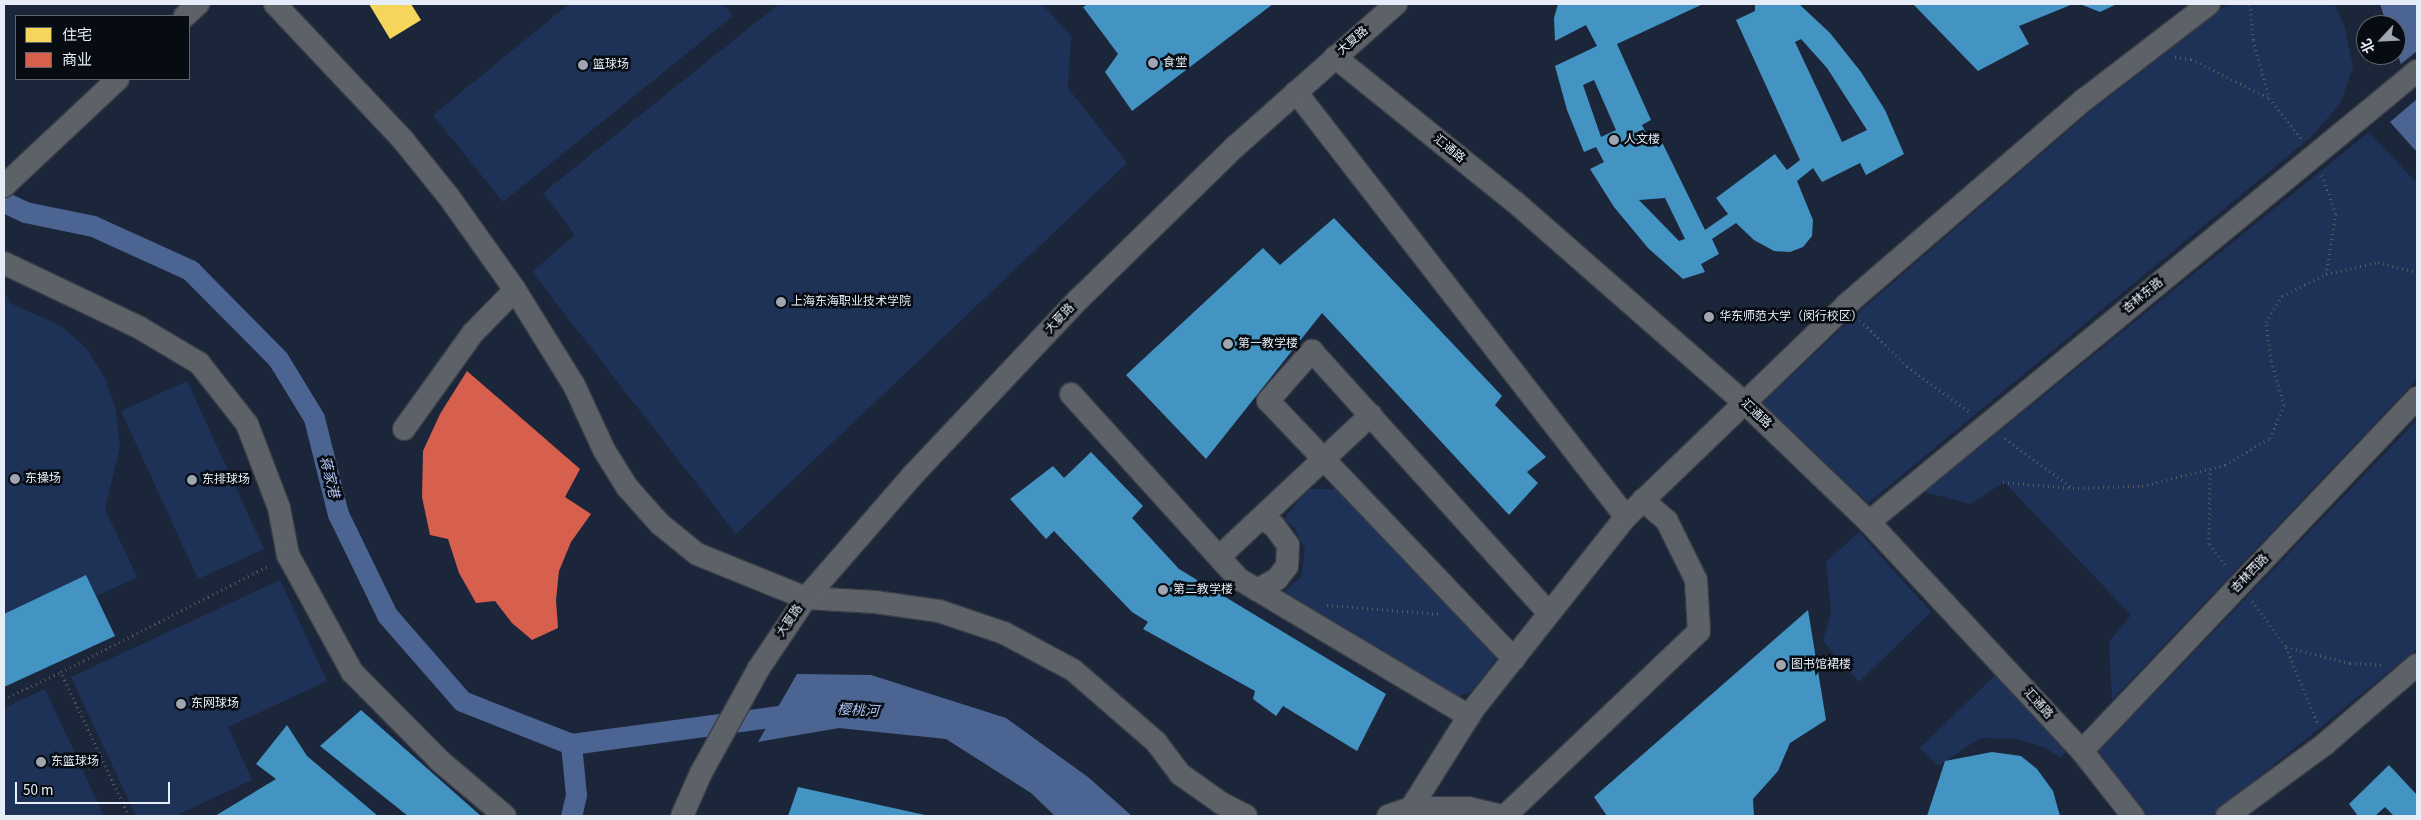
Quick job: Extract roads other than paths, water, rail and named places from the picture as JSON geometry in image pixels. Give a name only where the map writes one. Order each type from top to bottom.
[{"type":"street","points":[[186,15],[198,4]]},
{"type":"street","points":[[275,4],[403,140],[516,290],[574,385],[604,450],[627,487],[660,524],[697,554],[806,598],[875,602],[939,611],[1004,633],[1073,670],[1156,742],[1180,774],[1221,803],[1246,816]]},
{"type":"street","name":"大夏路","points":[[682,816],[701,773],[759,668],[806,598],[912,476],[1079,299],[1296,92],[1396,4]]},
{"type":"street","points":[[1409,812],[1469,716],[1626,517],[1746,404],[1846,305],[2085,98],[2207,4]]},
{"type":"street","name":"汇通路","points":[[1335,56],[1515,202],[1746,404],[1869,522],[2082,751],[2133,816]]},
{"type":"street","name":"杏林东路","points":[[1869,522],[2417,71]]},
{"type":"street","points":[[12,179],[117,80]]},
{"type":"street","points":[[1296,92],[1626,517]]},
{"type":"street","points":[[4,263],[140,328],[199,363],[248,424],[279,508],[288,555],[352,672],[440,761],[505,816]]},
{"type":"street","points":[[404,429],[473,333],[516,290]]},
{"type":"street","points":[[1514,658],[1268,401],[1312,351],[1550,613]]},
{"type":"street","points":[[1071,394],[1239,579],[1469,716]]},
{"type":"street","name":"杏林西路","points":[[2082,751],[2417,398]]},
{"type":"street","points":[[1218,557],[1370,415]]},
{"type":"street","points":[[1388,816],[1409,812],[1468,808],[1504,816],[1699,632],[1696,580],[1668,521],[1644,500]]},
{"type":"street","points":[[1257,590],[1277,579],[1287,566],[1288,545],[1274,526],[1260,518]]},
{"type":"street","points":[[2227,816],[2325,744],[2417,665]]},
{"type":"water","points":[[2380,4],[2417,4],[2417,51],[2406,60],[2406,15],[2384,15]]},
{"type":"water","points":[[2417,99],[2417,149],[2415,150],[2390,122]]},
{"type":"water","points":[[797,674],[871,675],[1006,718],[1088,777],[1132,816],[1055,816],[1031,793],[946,739],[839,728],[758,742]]},
{"type":"waterway","name":"蒋家港","points":[[4,202],[25,212],[93,226],[190,270],[278,359],[314,418],[338,514],[387,615],[462,701],[571,744],[576,795],[571,816]]},
{"type":"waterway","name":"樱桃河","points":[[571,744],[801,713]]},
{"type":"place","name":"食堂","points":[[1153,63]]},
{"type":"place","name":"篮球场","points":[[583,65]]},
{"type":"place","name":"人文楼","points":[[1614,140]]},
{"type":"place","name":"上海东海职业技术学院","points":[[781,302]]},
{"type":"place","name":"华东师范大学（闵行校区）","points":[[1709,317]]},
{"type":"place","name":"第一教学楼","points":[[1228,344]]},
{"type":"place","name":"东操场","points":[[15,479]]},
{"type":"place","name":"东排球场","points":[[192,480]]},
{"type":"place","name":"第二教学楼","points":[[1163,590]]},
{"type":"place","name":"图书馆裙楼","points":[[1781,665]]},
{"type":"place","name":"东网球场","points":[[181,704]]},
{"type":"place","name":"东篮球场","points":[[41,762]]}]
